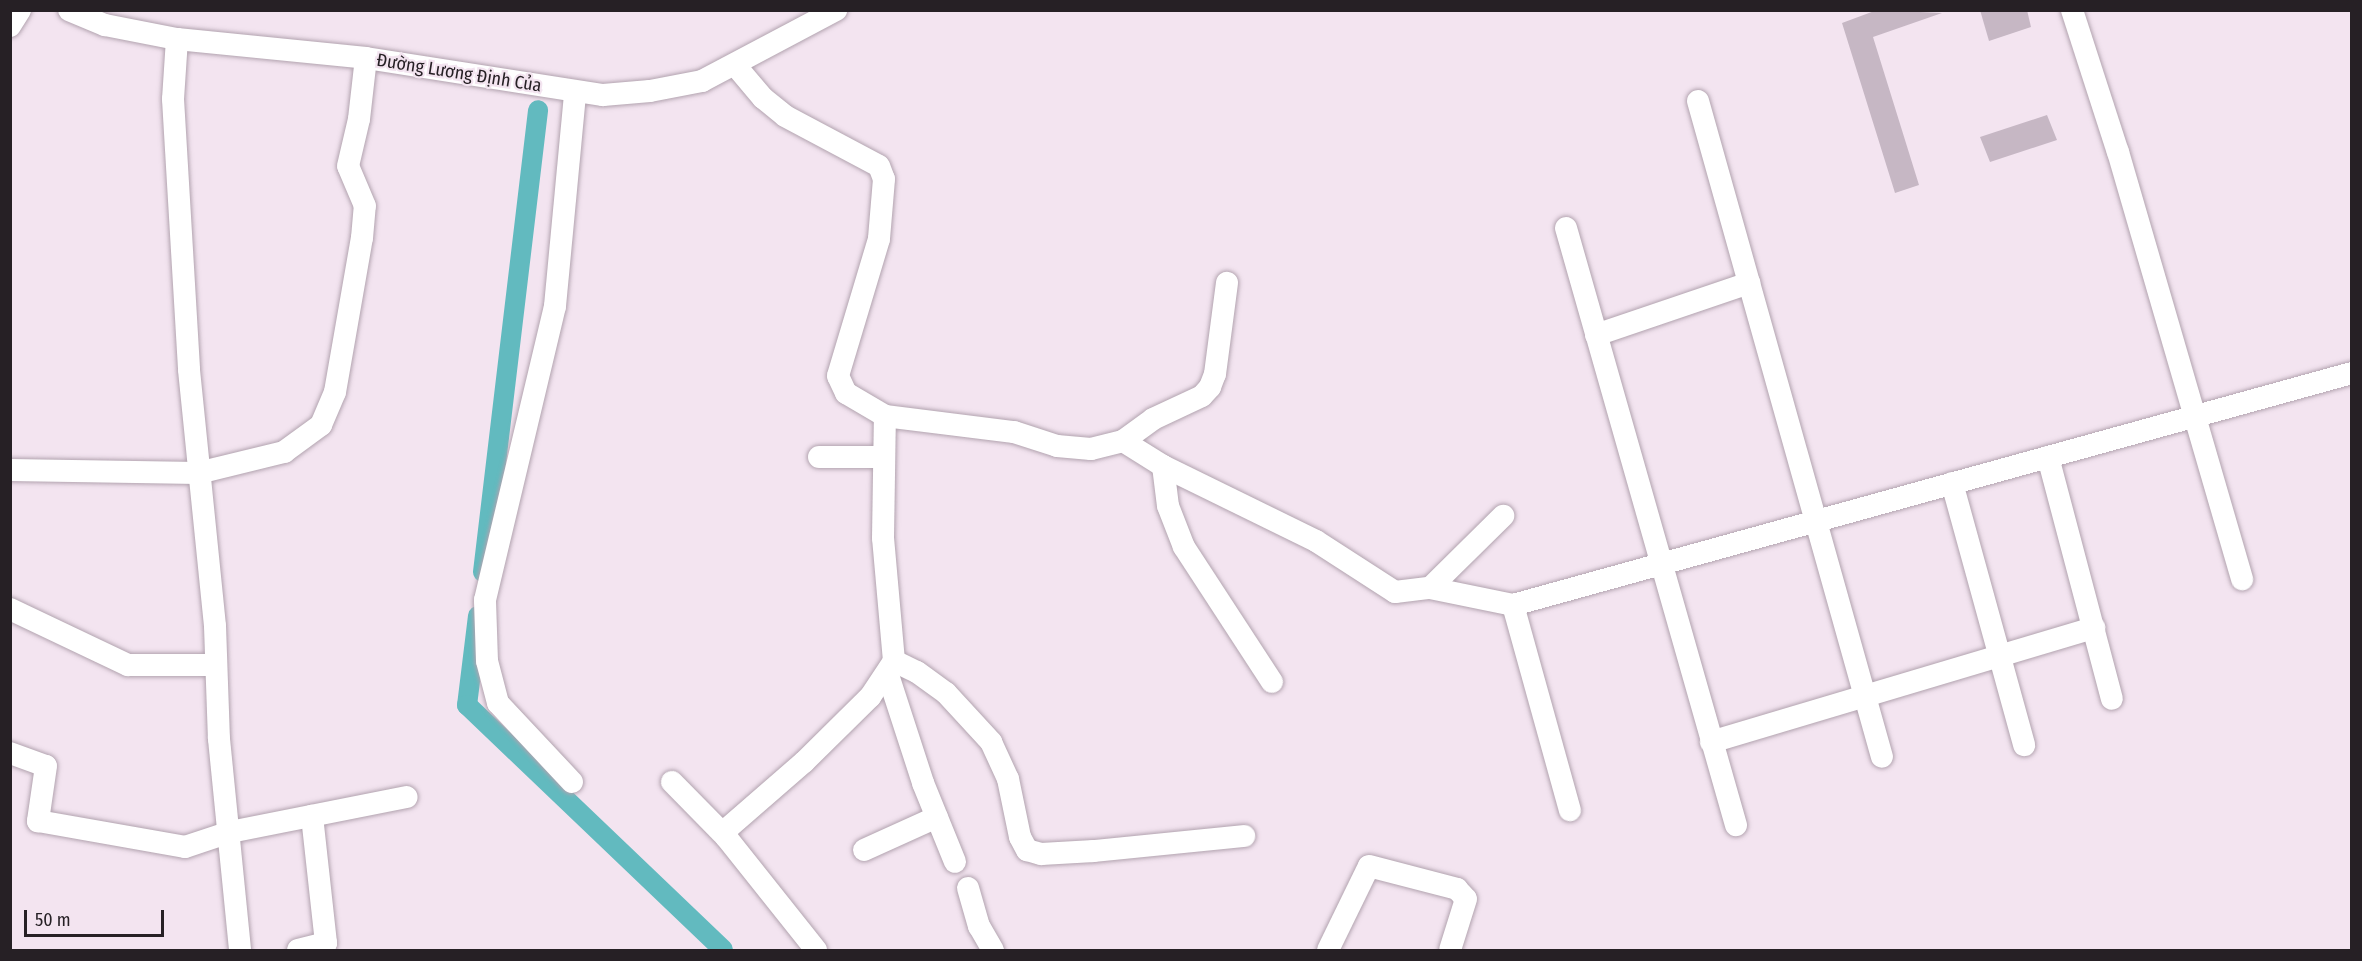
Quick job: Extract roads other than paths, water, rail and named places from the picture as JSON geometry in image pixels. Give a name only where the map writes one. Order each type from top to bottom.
[{"type":"street","points":[[10,26],[20,10]]},
{"type":"street","name":"Đường Lương Định Của","points":[[69,10],[105,25],[177,39],[366,58],[575,94],[627,94],[676,87],[722,73],[836,10]]},
{"type":"street","points":[[2072,10],[2196,417],[2242,579]]},
{"type":"street","points":[[177,39],[173,99],[198,473],[215,626],[215,665],[240,951]]},
{"type":"street","points":[[10,470],[198,473],[263,460],[302,442],[321,425],[335,392],[362,238],[365,206],[348,166],[359,119],[366,58]]},
{"type":"street","points":[[735,65],[763,98],[785,116],[879,166],[885,179],[879,239],[838,376],[846,393],[885,416],[1014,432],[1057,446],[1091,449],[1123,441],[1153,419],[1202,396],[1210,387],[1215,374],[1227,283]]},
{"type":"street","points":[[572,782],[498,703],[487,661],[485,600],[555,306],[575,94]]},
{"type":"street","points":[[1698,101],[1882,757]]},
{"type":"street","points":[[1566,228],[1659,564],[1736,825]]},
{"type":"street","points":[[1596,335],[1749,283]]},
{"type":"street","points":[[1123,441],[1163,466],[1316,541],[1395,592],[1430,588],[1513,605],[2352,373]]},
{"type":"street","points":[[885,416],[883,538],[891,668],[937,817],[955,861]]},
{"type":"street","points":[[819,457],[883,457]]},
{"type":"street","points":[[2048,457],[2112,699]]},
{"type":"street","points":[[1163,466],[1168,506],[1184,547],[1272,682]]},
{"type":"street","points":[[1952,483],[2024,745]]},
{"type":"street","points":[[1430,588],[1503,516]]},
{"type":"street","points":[[1513,605],[1570,810]]},
{"type":"street","points":[[10,609],[128,665],[215,665]]},
{"type":"street","points":[[1711,742],[2094,628]]},
{"type":"street","points":[[891,668],[917,672],[946,693],[991,742],[1008,779],[1020,837],[1027,850],[1041,854],[1094,851],[1244,836]]},
{"type":"street","points":[[726,837],[728,828],[804,762],[891,668]]},
{"type":"street","points":[[10,753],[46,766],[38,821],[185,847],[230,832],[407,797]]},
{"type":"street","points":[[672,782],[726,837],[816,951]]},
{"type":"street","points":[[298,951],[326,943],[312,816]]},
{"type":"street","points":[[864,849],[937,817]]},
{"type":"street","points":[[1328,951],[1369,866],[1457,890],[1466,899],[1450,951]]},
{"type":"street","points":[[968,888],[979,926],[993,951]]},
{"type":"waterway","points":[[483,572],[538,110]]},
{"type":"waterway","points":[[478,616],[467,705],[723,950]]}]
